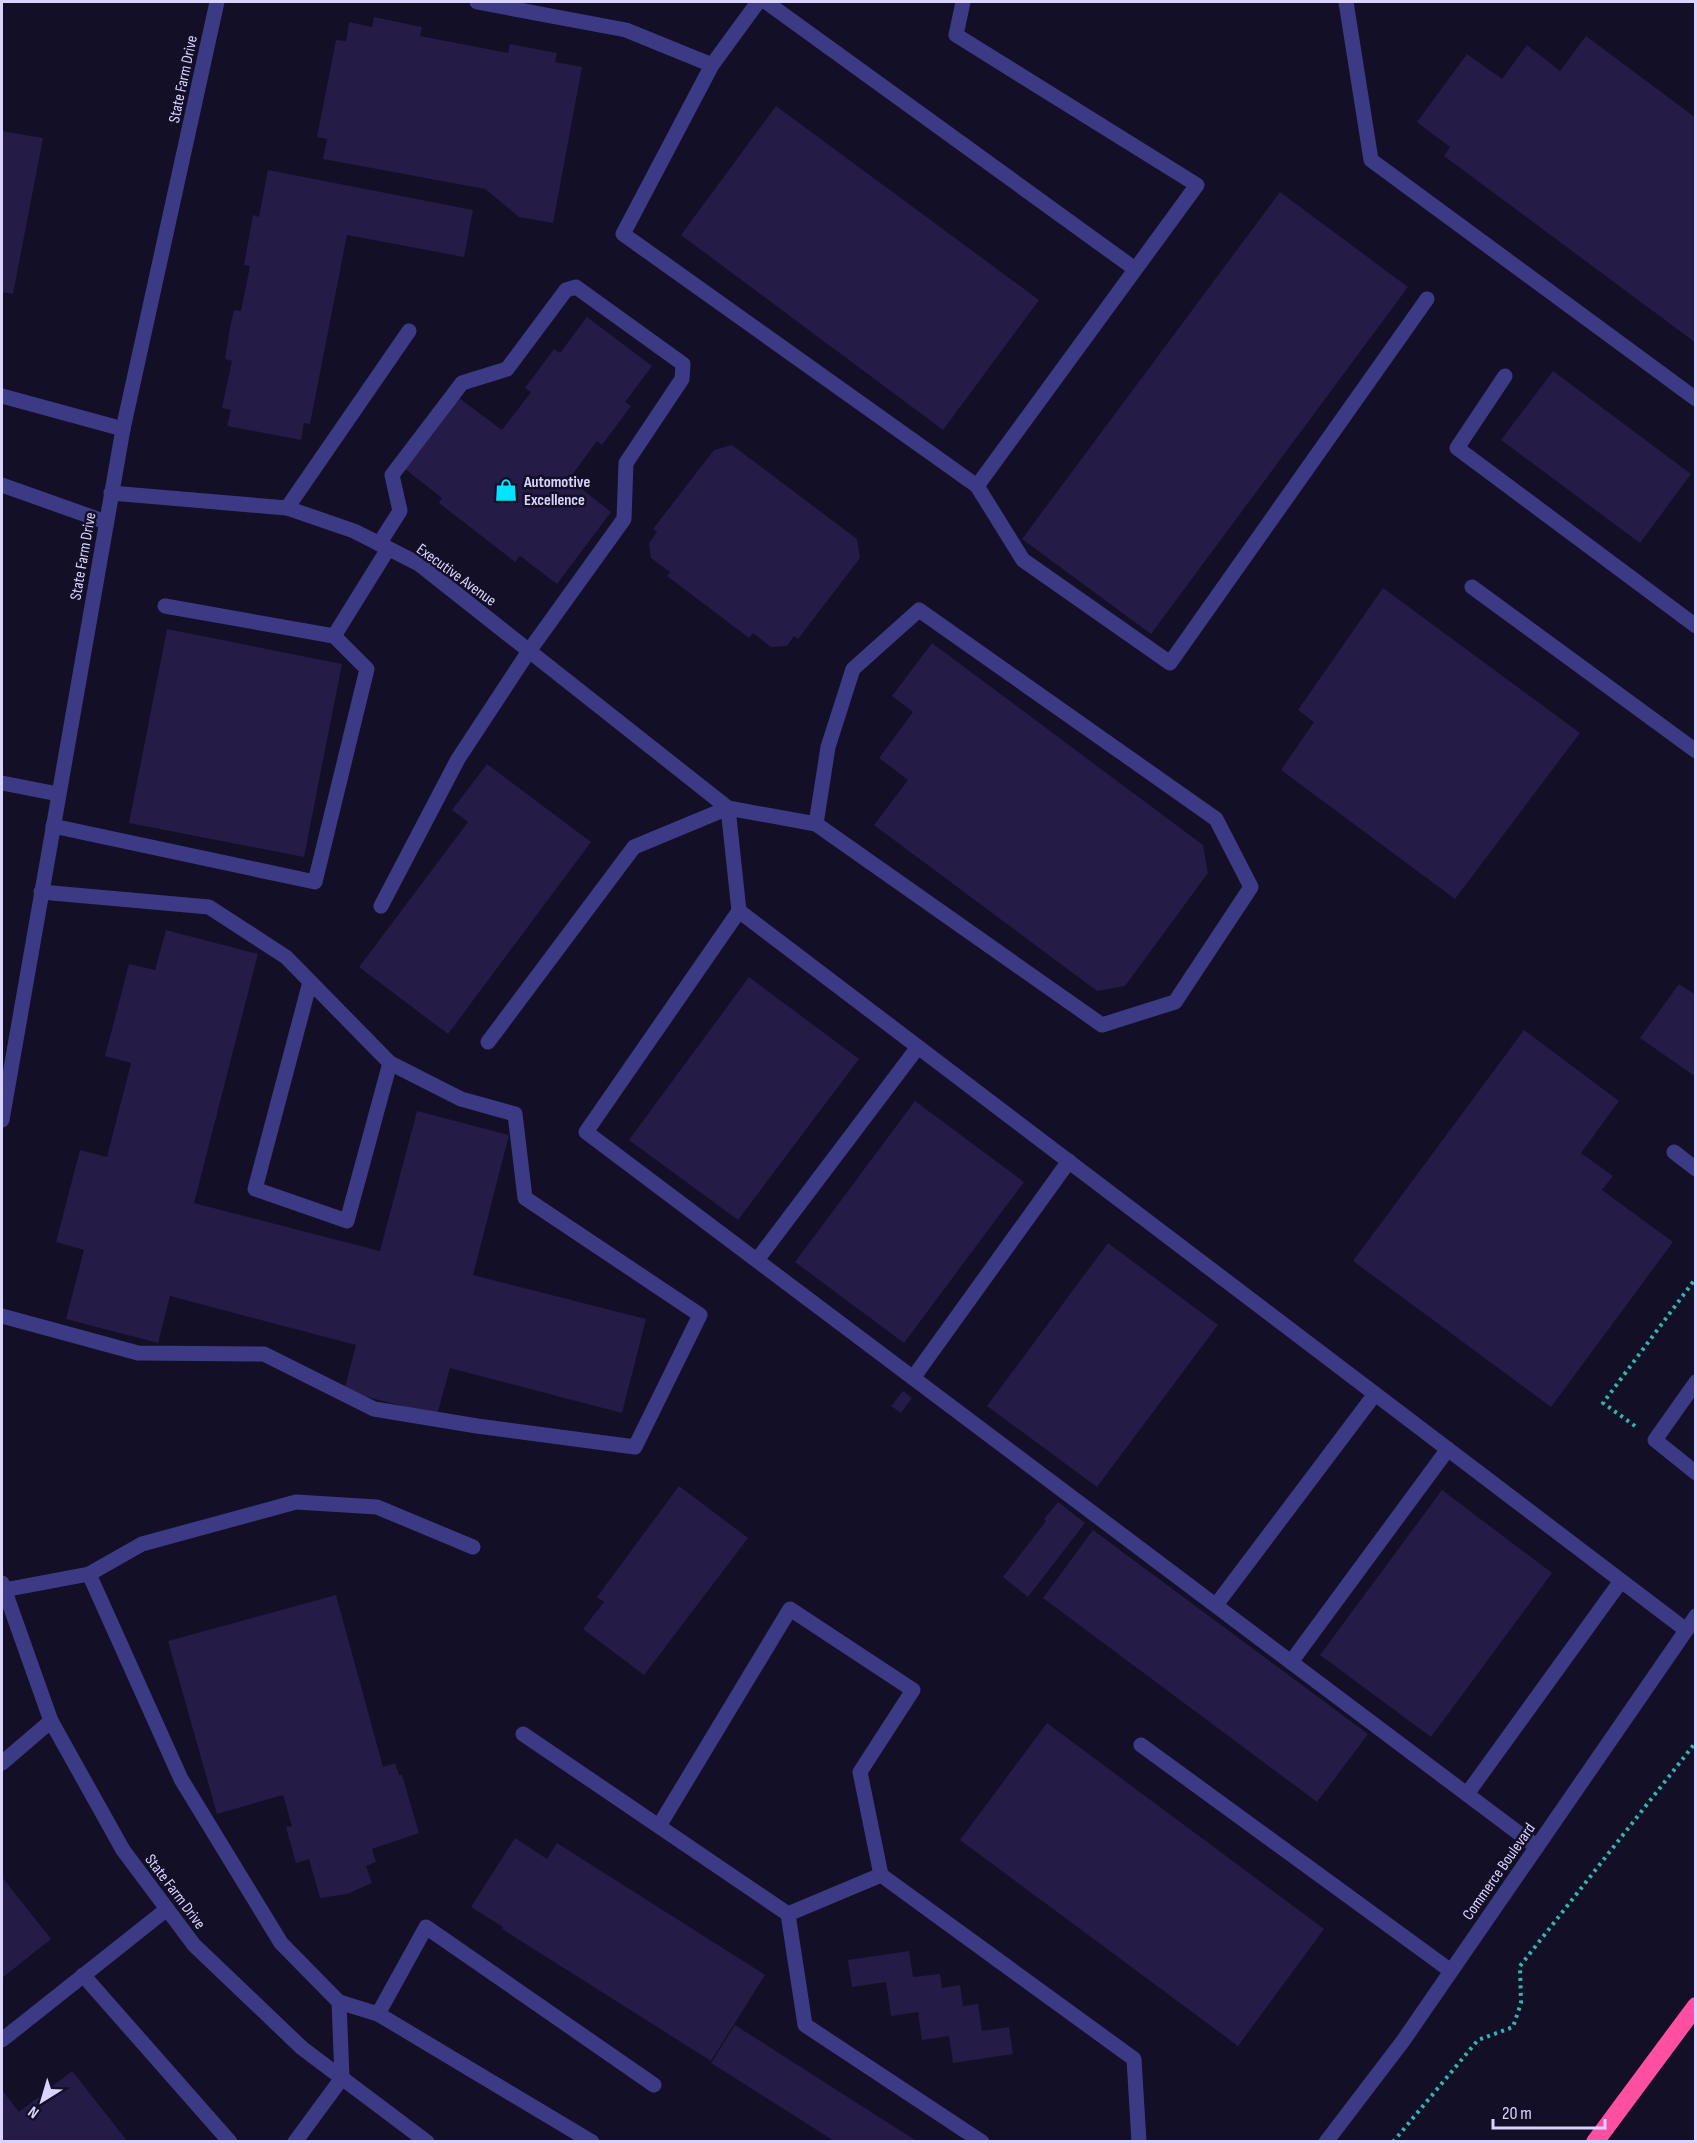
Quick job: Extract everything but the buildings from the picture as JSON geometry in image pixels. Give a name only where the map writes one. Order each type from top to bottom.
[{"type":"highway","points":[[1595,2142],[1695,2006]]},
{"type":"street","name":"State Farm Drive","points":[[2,1120],[123,429],[217,2]]},
{"type":"street","points":[[477,2],[626,30],[712,65]]},
{"type":"street","points":[[758,2],[712,65],[623,234],[977,486],[1023,560],[1170,663],[1427,299]]},
{"type":"street","points":[[766,2],[1135,269]]},
{"type":"street","points":[[963,2],[956,35],[1197,185],[977,486]]},
{"type":"street","points":[[1346,2],[1371,160],[1695,399]]},
{"type":"street","points":[[334,636],[400,511],[392,475],[462,383],[507,369],[566,290],[576,287],[683,364],[682,379],[626,463],[624,519],[529,651],[458,759],[381,906]]},
{"type":"street","points":[[287,508],[409,331]]},
{"type":"street","points":[[1505,376],[1457,448],[1695,626]]},
{"type":"street","points":[[2,396],[123,429]]},
{"type":"street","points":[[2,485],[106,522]]},
{"type":"street","name":"Executive Avenue","points":[[111,493],[287,508],[354,531],[419,564],[728,808]]},
{"type":"street","points":[[1472,587],[1695,751]]},
{"type":"street","points":[[53,826],[315,882],[367,669],[334,636],[165,606]]},
{"type":"street","points":[[488,1042],[634,847],[728,808],[816,824],[1102,1025],[1175,1002],[1251,887],[1216,819],[919,610],[853,669],[828,747],[816,824]]},
{"type":"street","points":[[2,783],[58,794]]},
{"type":"street","points":[[728,808],[739,911],[586,1132],[1537,1846]]},
{"type":"street","points":[[2,1316],[138,1353],[264,1354],[374,1409],[477,1426],[635,1447],[700,1315],[525,1198],[516,1114],[460,1099],[390,1064],[286,957],[209,907],[41,892]]},
{"type":"street","points":[[739,911],[1686,1630]]},
{"type":"street","points":[[310,982],[255,1189],[347,1221],[390,1064]]},
{"type":"street","points":[[757,1260],[918,1047]]},
{"type":"street","points":[[1674,1152],[1695,1169]]},
{"type":"street","points":[[913,1378],[1069,1161]]},
{"type":"street","points":[[1695,1382],[1655,1440],[1695,1473]]},
{"type":"street","points":[[1216,1605],[1375,1394]]},
{"type":"street","points":[[1291,1662],[1448,1449]]},
{"type":"street","points":[[3,1587],[89,1574],[142,1544],[296,1502],[378,1507],[473,1547]]},
{"type":"street","points":[[89,1574],[181,1779],[281,1943],[339,2002],[378,2014],[592,2142]]},
{"type":"street","points":[[1467,1794],[1621,1581]]},
{"type":"street","name":"State Farm Drive","points":[[3,1587],[51,1722],[123,1850],[194,1946],[302,2048],[427,2142]]},
{"type":"street","points":[[659,1826],[790,1609],[913,1690],[860,1772],[881,1875],[1134,2059],[1139,2142]]},
{"type":"street","name":"Commerce Boulevard","points":[[1326,2142],[1403,2041],[1695,1616]]},
{"type":"street","points":[[2,1763],[51,1722]]},
{"type":"street","points":[[523,1734],[788,1914],[805,2025],[982,2142]]},
{"type":"street","points":[[1141,1744],[1451,1971]]},
{"type":"street","points":[[788,1914],[881,1875]]},
{"type":"street","points":[[2,2040],[167,1909]]},
{"type":"street","points":[[378,2014],[426,1927],[654,2085]]},
{"type":"street","points":[[83,1975],[231,2142]]},
{"type":"street","points":[[295,2142],[342,2078],[339,2002]]},
{"type":"path","points":[[1655,1440],[1603,1403],[1695,1278]]},
{"type":"path","points":[[1393,2142],[1478,2040],[1513,2027],[1521,2003],[1520,1966],[1695,1742]]},
{"type":"place","name":"Automotive Excellence","points":[[506,490]]}]
